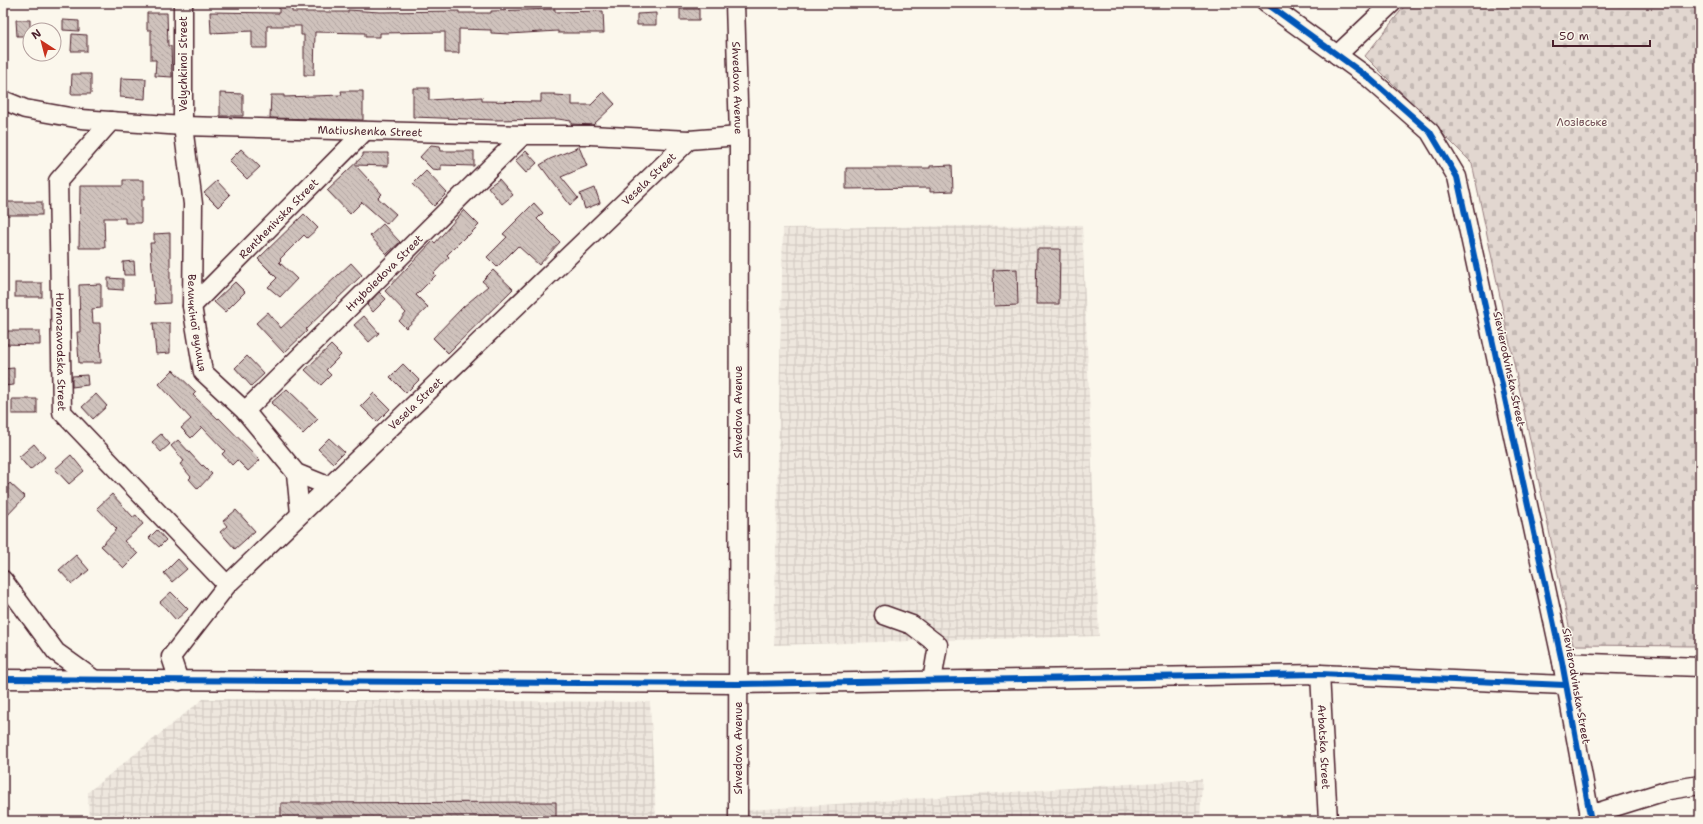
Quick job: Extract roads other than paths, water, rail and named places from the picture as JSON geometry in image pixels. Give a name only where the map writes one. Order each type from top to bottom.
[{"type":"street","name":"Velychkinoi Street","points":[[182,126],[183,3]]},
{"type":"street","name":"Shvedova Avenue","points":[[736,3],[739,136],[738,821]]},
{"type":"street","name":"Sievierodvinska Street","points":[[1266,3],[1369,78],[1430,132],[1457,177],[1562,662],[1590,818]]},
{"type":"street","points":[[1337,55],[1392,3]]},
{"type":"street","name":"Matiushenka Street","points":[[3,100],[25,109],[81,119],[182,126],[523,135],[590,135],[689,140],[739,136]]},
{"type":"street","name":"Hornozavodska Street","points":[[111,121],[58,181],[62,412],[227,585]]},
{"type":"street","name":"Величкіної вулиця","points":[[182,126],[194,204],[192,306],[204,372],[245,411],[296,473],[328,486]]},
{"type":"street","name":"Renthenivska Street","points":[[192,306],[365,131]]},
{"type":"street","name":"Hryboiedova Street","points":[[245,411],[523,135]]},
{"type":"street","name":"Vesela Street","points":[[180,681],[171,657],[227,585],[328,486],[689,140]]},
{"type":"street","points":[[296,473],[300,513]]},
{"type":"street","points":[[3,580],[56,652],[95,680]]},
{"type":"street","points":[[884,615],[912,625],[938,645],[932,681]]},
{"type":"street","points":[[1562,662],[1700,667]]},
{"type":"street","points":[[3,679],[738,684],[1320,674],[1566,686]]},
{"type":"street","name":"Arbatska Street","points":[[1320,674],[1328,821]]},
{"type":"street","points":[[1590,818],[1669,790],[1700,785]]},
{"type":"park label","name":"Лозівське","points":[[1582,122]]}]
